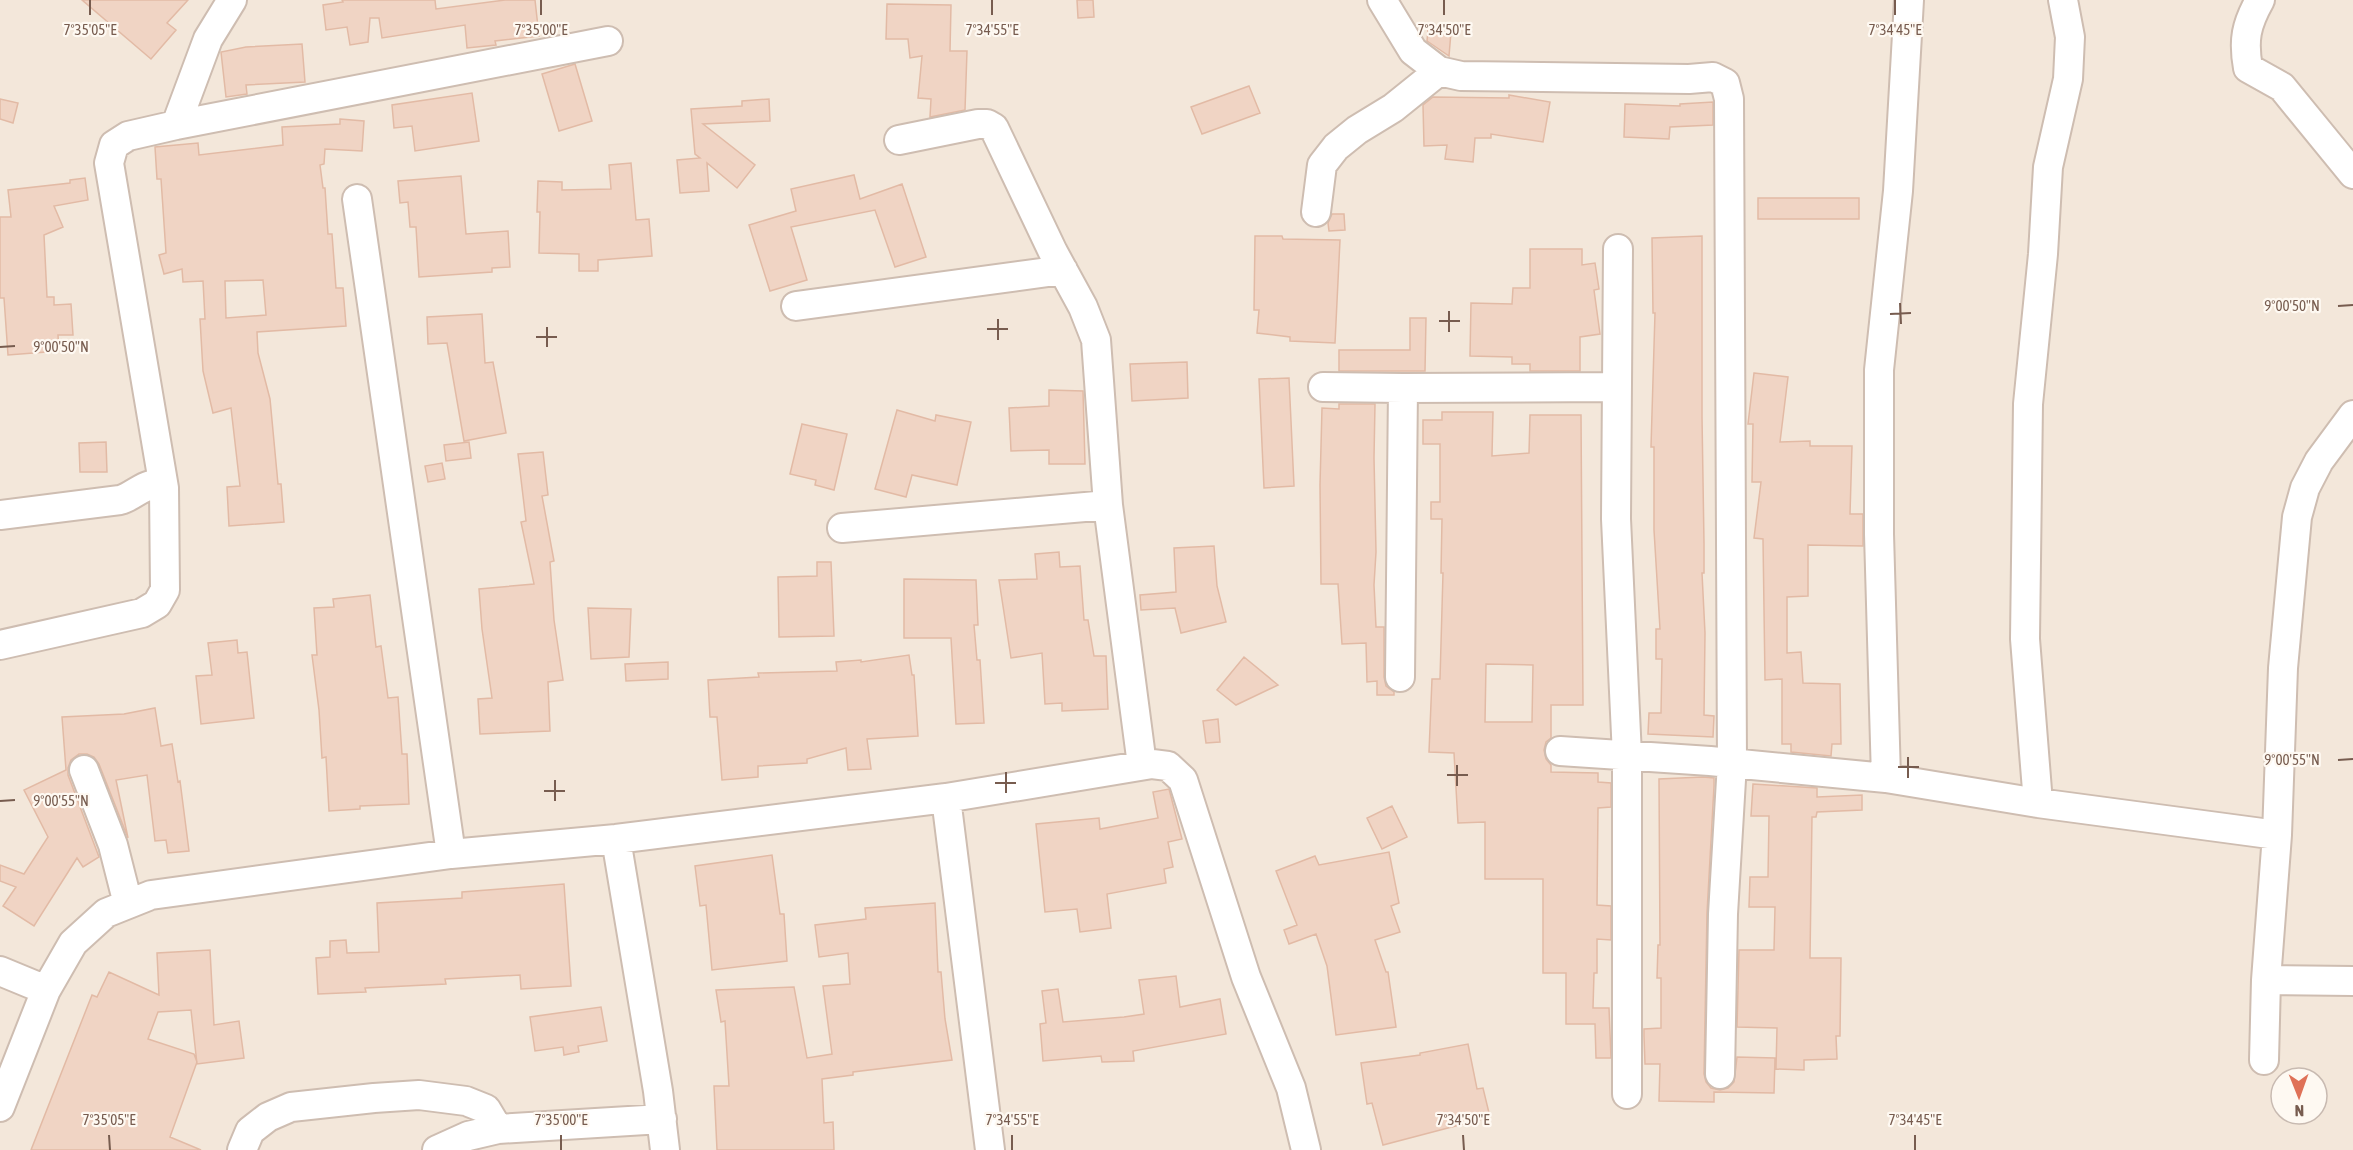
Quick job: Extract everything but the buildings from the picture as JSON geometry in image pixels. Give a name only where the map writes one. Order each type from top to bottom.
[{"type":"street","points":[[176,125],[208,39],[232,0]]},
{"type":"street","points":[[1382,0],[1413,51],[1439,71],[1461,76],[1498,77],[1689,80],[1713,77],[1725,83],[1730,99],[1732,763],[1723,914],[1720,1074]]},
{"type":"street","points":[[1886,777],[1880,534],[1879,370],[1898,190],[1909,0]]},
{"type":"street","points":[[2038,803],[2025,639],[2028,404],[2043,254],[2048,167],[2068,79],[2070,37],[2064,0]]},
{"type":"street","points":[[2260,0],[2248,20],[2245,49],[2248,68],[2282,87],[2353,174]]},
{"type":"street","points":[[0,645],[142,613],[157,604],[165,590],[164,488],[109,163],[114,145],[128,136],[176,125],[608,41]]},
{"type":"street","points":[[1316,212],[1322,165],[1335,147],[1357,130],[1393,108],[1439,71]]},
{"type":"street","points":[[899,140],[978,124],[987,124],[994,128],[1053,252],[1083,307],[1096,340],[1108,505],[1142,765]]},
{"type":"street","points":[[357,199],[451,854]]},
{"type":"street","points":[[1618,249],[1616,519],[1627,756],[1627,1094]]},
{"type":"street","points":[[796,306],[1063,270]]},
{"type":"street","points":[[1323,387],[1616,387]]},
{"type":"street","points":[[1400,677],[1403,388]]},
{"type":"street","points":[[2264,1060],[2266,980],[2277,835],[2283,668],[2297,517],[2305,488],[2319,461],[2353,415]]},
{"type":"street","points":[[0,515],[120,500],[150,484],[164,488]]},
{"type":"street","points":[[842,528],[1108,505]]},
{"type":"street","points":[[1560,750],[1886,777],[2038,803],[2277,835]]},
{"type":"street","points":[[0,1107],[46,990],[73,943],[106,913],[151,895],[451,854],[616,839],[946,798],[1152,764],[1168,766],[1183,780],[1246,977],[1291,1088],[1306,1150]]},
{"type":"street","points":[[84,770],[113,845],[128,904]]},
{"type":"street","points":[[946,798],[990,1150]]},
{"type":"street","points":[[616,839],[666,1150]]},
{"type":"street","points":[[0,971],[46,990]]},
{"type":"street","points":[[2266,980],[2353,981]]},
{"type":"street","points":[[242,1150],[250,1131],[268,1117],[291,1107],[374,1098],[419,1095],[466,1101],[486,1109],[498,1129]]},
{"type":"street","points":[[437,1150],[468,1136],[498,1129],[662,1119]]},
{"type":"shaded area","points":[[0,0],[2353,0],[2353,1150],[0,1150]]}]
